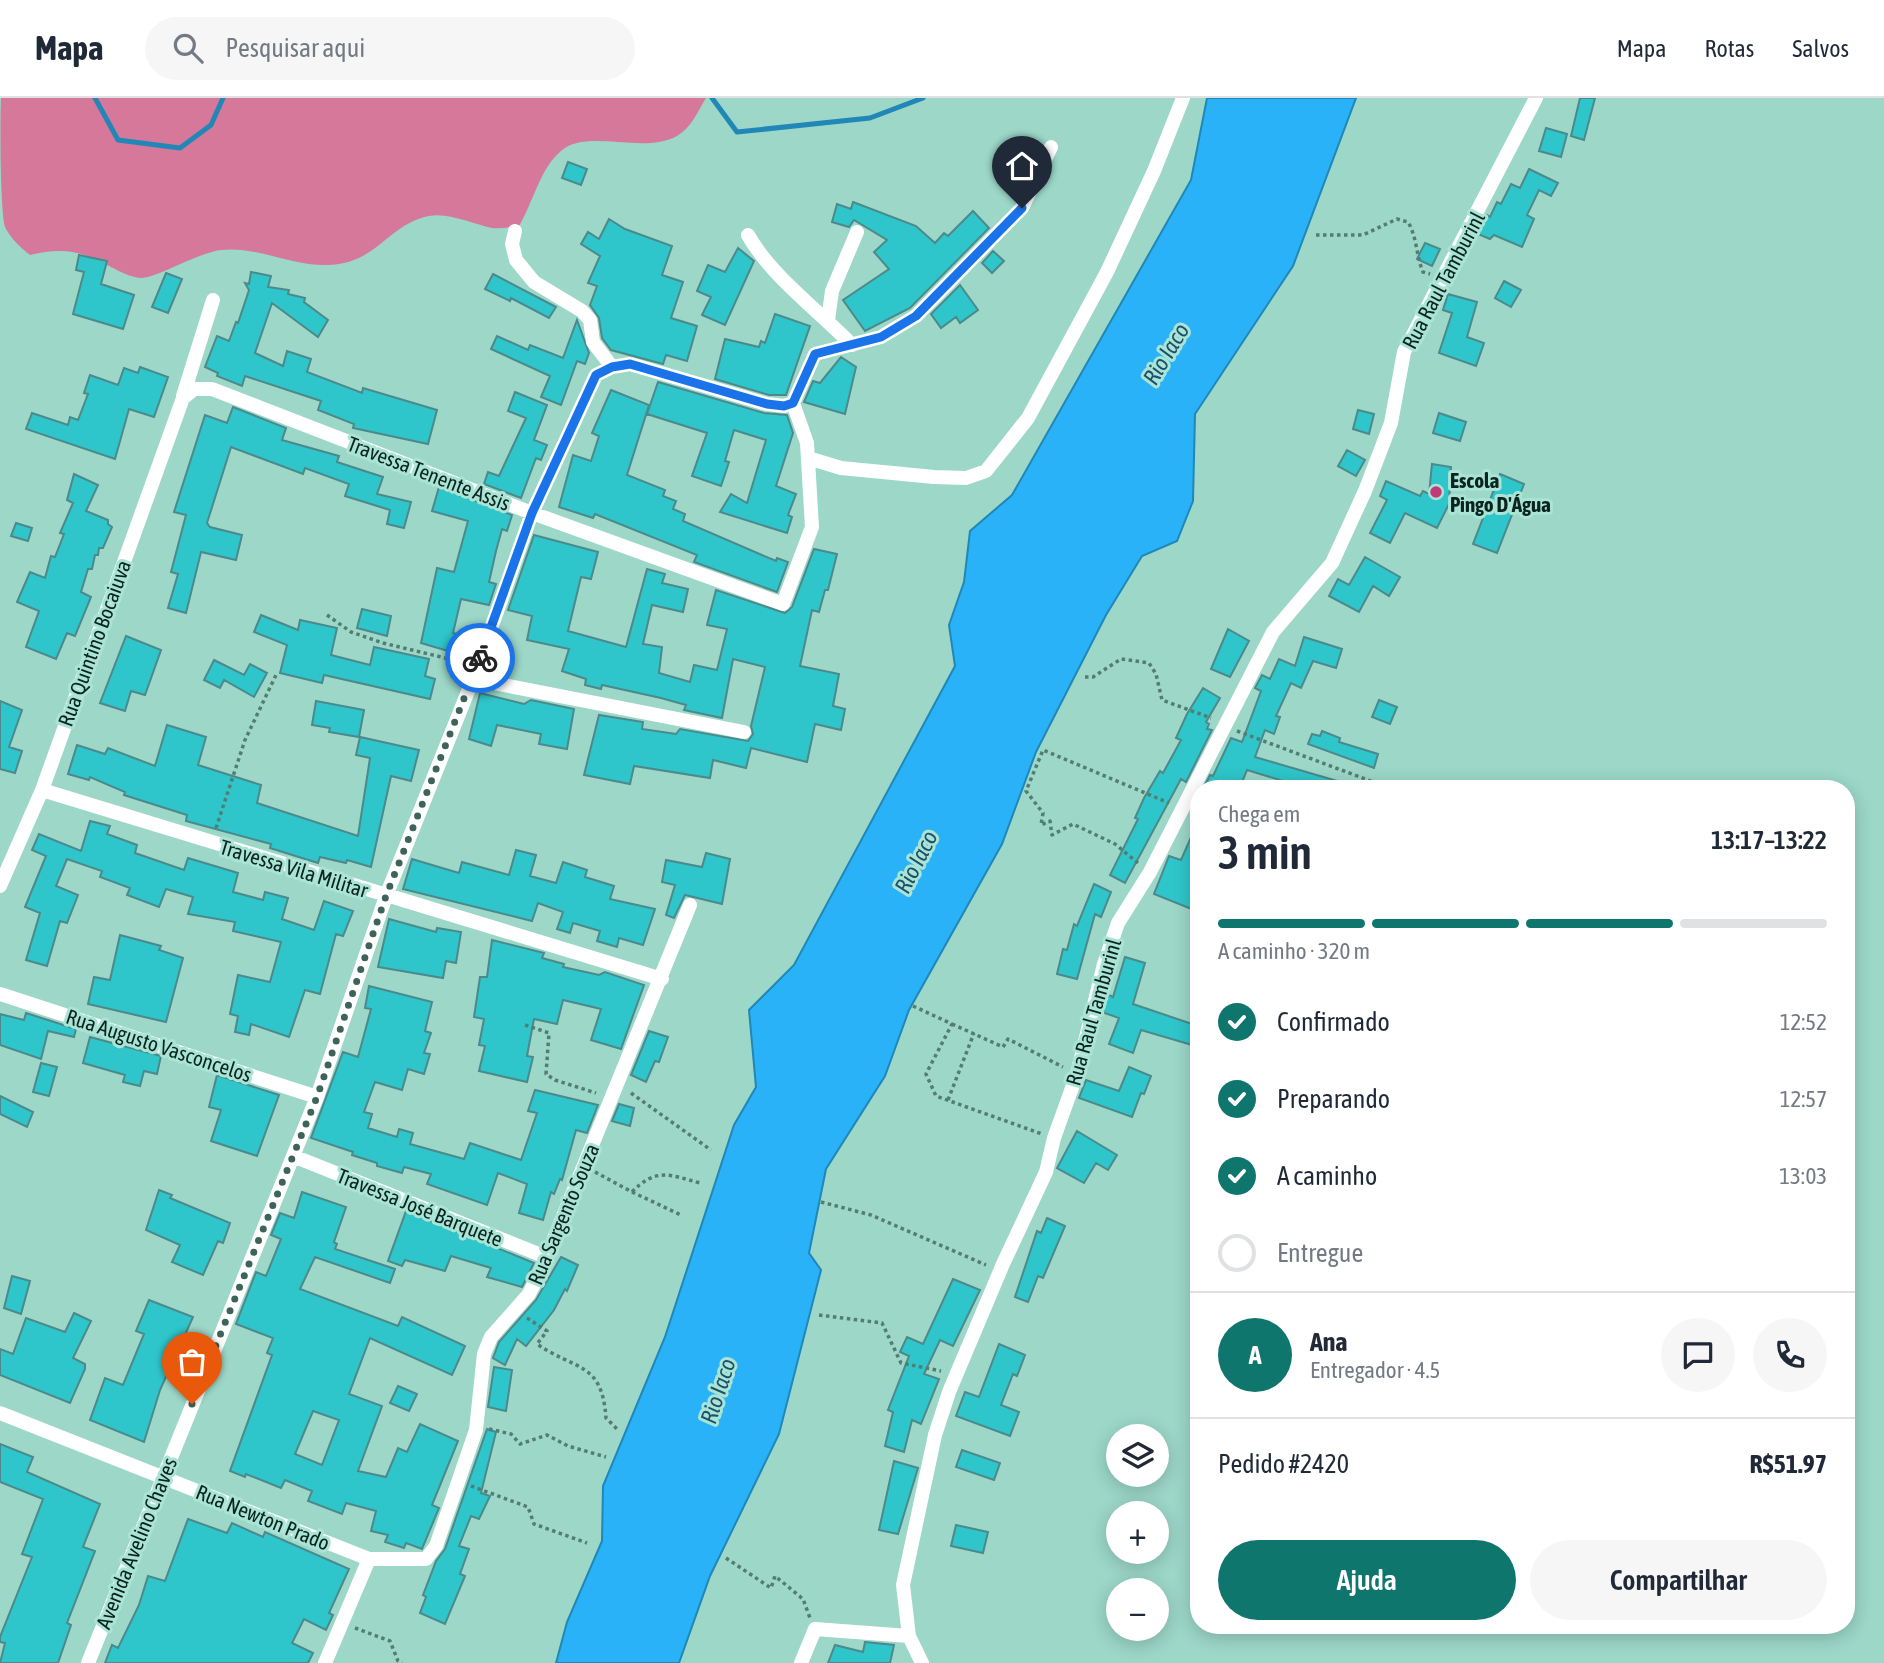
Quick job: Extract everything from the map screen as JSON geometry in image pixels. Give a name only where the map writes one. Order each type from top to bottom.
[{"type":"street","points":[[1051,147],[1022,208],[916,316],[881,337],[815,354],[793,403],[807,443],[808,458],[841,468],[934,477],[966,478],[986,471],[1028,418],[1107,272],[1154,171],[1183,98]]},
{"type":"street","name":"Rua Raul Tamburinl","points":[[1195,780],[1273,632],[1332,563],[1365,491],[1391,423],[1404,352],[1536,98]]},
{"type":"street","points":[[515,231],[512,244],[516,260],[534,282],[582,312],[590,320],[596,348],[612,367],[630,364],[767,404],[784,406],[793,403]]},
{"type":"street","points":[[828,320],[832,290],[857,233]]},
{"type":"street","points":[[748,235],[765,263],[852,345]]},
{"type":"street","name":"Rua Quintino Bocaiuva","points":[[0,886],[42,790],[188,393],[213,300]]},
{"type":"street","name":"Avenida Avelino Chaves","points":[[88,1663],[317,1097],[386,896],[475,672],[532,513],[596,375],[612,367]]},
{"type":"street","name":"Travessa Tenente Assis","points":[[188,393],[212,389],[532,513],[783,604],[812,527],[808,458]]},
{"type":"street","points":[[475,672],[744,732]]},
{"type":"street","name":"Rua Raul Tamburinl","points":[[922,1663],[909,1636],[902,1585],[935,1435],[1000,1271],[1046,1172],[1054,1138],[1077,1074],[1104,964],[1118,923],[1150,872],[1190,789]]},
{"type":"street","name":"Travessa Vila Militar","points":[[42,790],[662,979]]},
{"type":"street","name":"Rua Sargento Souza","points":[[369,1559],[417,1561],[430,1556],[476,1427],[484,1354],[491,1337],[529,1294],[546,1257],[662,979],[690,905]]},
{"type":"street","name":"Rua Augusto Vasconcelos","points":[[0,994],[317,1097]]},
{"type":"street","name":"Travessa José Barquete","points":[[293,1156],[546,1257]]},
{"type":"street","name":"Rua Newton Prado","points":[[0,1413],[369,1559]]},
{"type":"street","points":[[325,1663],[369,1559]]},
{"type":"street","points":[[801,1663],[815,1629],[909,1636]]},
{"type":"path","points":[[1317,235],[1363,235],[1397,219],[1408,222],[1415,232],[1415,248],[1423,272],[1442,278]]},
{"type":"path","points":[[327,615],[351,632],[475,672]]},
{"type":"path","points":[[1085,677],[1093,677],[1121,659],[1149,663],[1156,674],[1162,700],[1281,750],[1366,780]]},
{"type":"path","points":[[211,843],[245,740],[276,675]]},
{"type":"path","points":[[1150,872],[1115,844],[1073,824],[1052,835],[1051,821],[1041,825],[1043,813],[1026,791],[1043,750],[1138,788],[1180,809]]},
{"type":"path","points":[[912,1006],[1003,1047],[1008,1039],[1077,1074]]},
{"type":"path","points":[[952,1024],[926,1074],[936,1096],[1054,1138]]},
{"type":"path","points":[[525,1025],[549,1033],[546,1074],[555,1080],[612,1097]]},
{"type":"path","points":[[948,1100],[974,1033]]},
{"type":"path","points":[[618,1083],[711,1150]]},
{"type":"path","points":[[584,1167],[681,1215]]},
{"type":"path","points":[[632,1192],[644,1179],[664,1173],[700,1183]]},
{"type":"path","points":[[821,1202],[871,1215],[1000,1271]]},
{"type":"path","points":[[517,1310],[547,1331],[537,1344],[556,1357],[587,1368],[604,1395],[606,1418],[619,1431]]},
{"type":"path","points":[[819,1315],[882,1323],[901,1363],[957,1374]]},
{"type":"path","points":[[476,1427],[511,1434],[520,1444],[547,1435],[568,1446],[606,1457]]},
{"type":"path","points":[[458,1483],[528,1507],[534,1524],[587,1543]]},
{"type":"path","points":[[726,1558],[771,1588],[775,1576],[803,1598],[815,1629]]},
{"type":"path","points":[[342,1623],[390,1641],[398,1661],[402,1663]]},
{"type":"shaded area","points":[[1,98],[706,98],[694,119],[677,136],[648,143],[585,142],[561,151],[542,176],[519,226],[492,228],[436,215],[402,227],[370,251],[344,263],[300,263],[248,251],[221,250],[141,278],[82,254],[52,251],[30,255],[13,239],[5,227],[3,217]]},
{"type":"water","name":"Rio Iaco","points":[[1207,98],[1356,98],[1293,266],[1195,414],[1193,501],[1177,541],[1142,556],[1106,615],[1036,752],[1002,844],[909,1010],[885,1076],[826,1169],[809,1253],[821,1270],[779,1434],[710,1576],[679,1663],[556,1663],[567,1622],[602,1541],[603,1486],[665,1337],[734,1125],[756,1087],[749,1010],[794,965],[955,666],[949,625],[964,582],[970,531],[1012,495],[1191,180]]},
{"type":"building","points":[[1580,98],[1595,98],[1584,140],[1571,136]]},
{"type":"building","points":[[1546,128],[1567,134],[1561,157],[1539,151]]},
{"type":"building","points":[[568,162],[587,169],[581,185],[562,178]]},
{"type":"building","points":[[1529,169],[1558,183],[1551,196],[1539,190],[1527,215],[1534,219],[1522,247],[1494,235],[1490,239],[1478,234],[1487,215],[1490,217],[1497,202],[1501,204],[1511,184],[1520,188]]},
{"type":"building","points":[[853,202],[916,226],[935,243],[944,233],[948,236],[973,211],[989,228],[910,308],[865,331],[843,300],[889,269],[874,252],[887,240],[854,220],[849,227],[832,222],[837,204],[851,209]]},
{"type":"building","points":[[609,219],[625,229],[672,246],[662,275],[683,282],[671,318],[697,326],[687,361],[666,355],[663,364],[611,350],[602,338],[599,318],[590,305],[597,286],[588,283],[600,256],[581,244],[588,232],[599,239]]},
{"type":"building","points":[[1425,243],[1440,249],[1432,266],[1417,259]]},
{"type":"building","points":[[738,248],[754,261],[725,325],[702,315],[711,297],[697,291],[708,265],[725,272]]},
{"type":"building","points":[[993,251],[1004,261],[992,273],[982,263]]},
{"type":"building","points":[[79,255],[107,261],[101,284],[134,295],[123,329],[73,314],[84,272],[76,270]]},
{"type":"building","points":[[251,272],[271,276],[268,287],[289,290],[288,294],[305,298],[304,302],[328,320],[318,337],[272,303],[255,353],[283,366],[287,351],[311,359],[307,372],[362,393],[363,388],[437,410],[428,444],[353,428],[354,424],[318,410],[321,401],[245,376],[242,386],[217,376],[218,373],[205,367],[217,336],[229,341],[236,322],[238,323],[249,290],[245,283],[249,284]]},
{"type":"building","points":[[166,273],[182,279],[168,313],[152,307]]},
{"type":"building","points":[[493,274],[556,307],[549,318],[511,298],[510,301],[485,289]]},
{"type":"building","points":[[1504,281],[1521,290],[1511,307],[1495,298]]},
{"type":"building","points":[[960,285],[978,310],[960,323],[956,317],[941,328],[931,314]]},
{"type":"building","points":[[1448,294],[1477,302],[1467,337],[1484,343],[1476,366],[1439,353],[1452,313],[1443,310]]},
{"type":"building","points":[[775,314],[810,326],[786,395],[769,395],[715,379],[725,339],[759,347],[761,341],[765,343]]},
{"type":"building","points":[[577,320],[589,353],[585,364],[577,361],[561,405],[541,397],[550,376],[491,349],[497,336],[528,350],[530,345],[563,358]]},
{"type":"building","points":[[841,357],[856,367],[845,414],[804,402],[813,381],[820,383]]},
{"type":"building","points":[[140,367],[168,377],[154,417],[129,409],[115,459],[26,429],[32,413],[68,425],[70,417],[78,420],[88,394],[84,393],[90,375],[118,385],[124,368],[138,373]]},
{"type":"building","points":[[658,382],[764,413],[787,415],[793,433],[776,486],[796,494],[788,515],[792,517],[787,533],[720,512],[731,494],[747,503],[766,440],[734,430],[725,461],[729,462],[721,486],[692,476],[707,433],[647,414]]},
{"type":"building","points":[[611,390],[649,405],[627,475],[665,490],[663,496],[676,501],[673,509],[685,514],[683,521],[776,561],[777,558],[788,562],[777,592],[694,562],[697,555],[595,514],[593,518],[559,507],[573,455],[591,461],[599,436],[592,433]]},
{"type":"building","points":[[515,392],[547,405],[534,440],[547,445],[541,460],[536,458],[521,498],[484,484],[488,472],[499,476],[526,418],[508,411]]},
{"type":"building","points":[[233,407],[286,428],[282,440],[339,456],[337,462],[383,477],[377,494],[411,502],[404,528],[387,524],[390,510],[345,496],[349,484],[305,468],[303,474],[231,447],[207,523],[210,527],[242,535],[236,560],[201,552],[186,613],[168,608],[178,574],[171,572],[186,515],[174,512],[205,415],[227,423]]},
{"type":"building","points":[[1358,410],[1374,414],[1369,434],[1353,429]]},
{"type":"building","points":[[1439,413],[1466,422],[1460,441],[1433,433]]},
{"type":"building","points":[[1347,450],[1365,460],[1356,476],[1338,466]]},
{"type":"building","points":[[1432,464],[1451,467],[1449,504],[1437,528],[1405,513],[1390,543],[1370,533],[1387,500],[1380,496],[1386,481],[1420,496],[1423,491],[1429,494]]},
{"type":"building","points":[[74,474],[98,485],[86,511],[108,520],[112,527],[103,548],[99,548],[98,555],[95,555],[92,569],[88,569],[81,592],[91,597],[75,636],[67,633],[56,659],[26,647],[39,611],[17,602],[30,572],[45,578],[51,556],[55,557],[64,534],[60,533],[73,503],[67,500]]},
{"type":"building","points":[[1500,474],[1524,484],[1497,553],[1473,544]]},
{"type":"building","points":[[439,487],[512,515],[507,531],[502,529],[496,551],[489,582],[496,584],[489,605],[461,599],[453,633],[469,637],[465,656],[421,643],[437,568],[454,572],[468,521],[432,511]]},
{"type":"building","points":[[16,523],[32,528],[28,541],[11,536]]},
{"type":"building","points":[[534,535],[598,552],[591,579],[581,577],[568,631],[626,647],[647,569],[665,574],[662,583],[688,589],[683,612],[652,605],[643,644],[662,647],[659,673],[690,682],[694,665],[717,670],[727,629],[707,625],[716,590],[785,613],[792,607],[814,549],[837,554],[819,612],[812,610],[800,666],[839,674],[833,706],[845,709],[841,730],[815,724],[807,762],[751,748],[746,768],[713,760],[710,778],[634,766],[630,784],[584,775],[599,715],[643,722],[642,729],[676,734],[680,729],[748,741],[753,734],[751,726],[765,667],[733,659],[722,718],[684,710],[686,705],[661,698],[602,685],[601,689],[585,685],[586,679],[562,671],[569,649],[527,640],[532,616],[508,610]]},
{"type":"building","points":[[1365,557],[1400,577],[1389,596],[1373,586],[1359,612],[1329,596],[1338,579],[1349,585]]},
{"type":"building","points":[[362,609],[391,616],[387,636],[357,628]]},
{"type":"building","points":[[261,615],[298,630],[300,620],[337,628],[331,655],[370,665],[374,647],[429,659],[425,676],[435,679],[430,699],[324,675],[322,683],[280,673],[287,645],[254,632]]},
{"type":"building","points":[[1228,629],[1249,641],[1230,677],[1211,669]]},
{"type":"building","points":[[126,636],[161,650],[145,695],[131,691],[125,711],[100,703]]},
{"type":"building","points":[[1304,637],[1342,649],[1336,668],[1313,661],[1301,688],[1291,683],[1276,716],[1280,717],[1274,734],[1265,730],[1255,757],[1334,780],[1280,780],[1247,770],[1243,780],[1208,780],[1210,775],[1213,776],[1231,738],[1242,742],[1261,691],[1255,688],[1262,675],[1270,679],[1279,659],[1295,666]]},
{"type":"building","points":[[214,660],[244,675],[250,664],[267,673],[254,697],[224,680],[220,688],[204,680]]},
{"type":"building","points":[[1203,688],[1220,698],[1206,722],[1209,724],[1207,729],[1212,730],[1186,782],[1181,779],[1125,883],[1110,875],[1138,819],[1135,818],[1144,798],[1160,771],[1163,773],[1181,740],[1176,738]]},
{"type":"building","points":[[480,693],[524,704],[531,700],[574,709],[567,749],[539,744],[541,734],[497,725],[491,746],[469,739]]},
{"type":"building","points":[[1379,700],[1397,707],[1390,724],[1372,717]]},
{"type":"building","points":[[0,701],[22,710],[9,747],[22,751],[15,773],[0,769]]},
{"type":"building","points":[[316,701],[364,710],[359,737],[329,732],[330,728],[312,725]]},
{"type":"building","points":[[167,725],[206,737],[198,765],[261,785],[257,803],[358,836],[370,758],[356,755],[360,737],[419,750],[411,781],[391,776],[371,867],[347,860],[346,863],[320,857],[318,863],[270,848],[271,844],[186,821],[187,815],[124,795],[125,792],[90,777],[89,780],[68,774],[77,745],[105,754],[108,748],[155,766]]},
{"type":"building","points":[[1322,731],[1340,738],[1339,742],[1378,754],[1374,768],[1308,744],[1312,734],[1320,736]]},
{"type":"building","points":[[90,821],[110,826],[107,834],[137,845],[135,853],[184,870],[188,858],[238,873],[233,892],[263,900],[265,892],[288,898],[282,919],[314,930],[324,901],[353,911],[343,936],[336,934],[320,994],[305,990],[289,1037],[251,1024],[249,1035],[235,1032],[238,1016],[230,1014],[238,975],[270,982],[281,942],[233,931],[235,922],[188,914],[193,897],[166,889],[159,907],[127,895],[130,888],[100,877],[102,871],[67,859],[56,886],[78,895],[67,923],[60,921],[47,966],[26,960],[40,913],[25,907],[46,856],[32,850],[39,834],[81,851]]},
{"type":"building","points":[[1190,840],[1190,908],[1154,894],[1169,856],[1181,860]]},
{"type":"building","points":[[516,850],[536,855],[530,876],[556,883],[563,862],[587,870],[585,877],[614,886],[610,899],[655,909],[643,945],[619,938],[617,947],[597,941],[600,931],[573,923],[570,933],[557,929],[563,912],[538,903],[532,921],[403,889],[412,859],[459,873],[462,862],[509,875]]},
{"type":"building","points":[[706,853],[730,859],[722,904],[685,895],[674,918],[666,915],[675,885],[662,882],[666,860],[702,867]]},
{"type":"building","points":[[1094,884],[1111,892],[1101,917],[1095,914],[1077,979],[1057,974],[1063,949],[1067,950],[1074,924],[1077,926]]},
{"type":"building","points":[[389,919],[436,932],[437,928],[461,932],[456,963],[446,961],[443,978],[378,967]]},
{"type":"building","points":[[120,935],[161,946],[159,950],[183,958],[166,1022],[88,1004],[94,977],[110,980]]},
{"type":"building","points":[[492,940],[544,953],[542,958],[564,964],[563,967],[599,975],[605,972],[644,985],[621,1049],[591,1040],[601,1009],[563,1000],[557,1024],[534,1019],[527,1056],[533,1057],[527,1082],[479,1071],[485,1046],[479,1045],[484,1019],[474,1017],[480,977],[487,977]]},
{"type":"building","points":[[1125,957],[1145,963],[1133,1004],[1190,1023],[1190,1044],[1141,1030],[1133,1053],[1109,1044],[1119,1018],[1102,1012],[1107,994],[1113,997]]},
{"type":"building","points":[[369,986],[432,1002],[425,1031],[431,1033],[424,1053],[430,1054],[424,1074],[408,1069],[402,1090],[375,1082],[364,1112],[372,1114],[368,1128],[397,1137],[399,1129],[413,1133],[410,1144],[464,1159],[470,1143],[521,1160],[537,1113],[528,1111],[535,1090],[598,1105],[587,1133],[576,1130],[562,1180],[560,1179],[554,1194],[551,1192],[543,1220],[519,1213],[527,1184],[498,1173],[487,1205],[427,1184],[431,1174],[404,1167],[402,1173],[377,1166],[377,1163],[352,1155],[353,1152],[311,1138],[343,1052],[358,1057],[371,1009],[365,1008]]},
{"type":"building","points":[[26,1013],[76,1029],[74,1037],[48,1031],[41,1059],[0,1045],[0,1014],[24,1020]]},
{"type":"building","points":[[649,1031],[668,1037],[659,1062],[655,1061],[646,1082],[631,1075]]},
{"type":"building","points":[[90,1037],[161,1056],[157,1074],[144,1071],[140,1086],[123,1082],[125,1075],[83,1063]]},
{"type":"building","points":[[41,1063],[57,1067],[49,1096],[33,1092]]},
{"type":"building","points":[[1129,1067],[1151,1076],[1132,1117],[1079,1098],[1086,1080],[1119,1091]]},
{"type":"building","points":[[217,1075],[279,1095],[257,1156],[211,1141],[221,1110],[209,1107]]},
{"type":"building","points":[[0,1096],[33,1112],[27,1127],[0,1114]]},
{"type":"building","points":[[619,1104],[634,1108],[630,1126],[612,1121]]},
{"type":"building","points":[[1077,1131],[1117,1155],[1108,1170],[1096,1163],[1084,1183],[1057,1168]]},
{"type":"building","points":[[159,1190],[172,1195],[170,1198],[230,1223],[223,1243],[218,1241],[203,1275],[172,1262],[180,1245],[146,1230]]},
{"type":"building","points":[[302,1192],[346,1207],[334,1242],[337,1244],[335,1249],[395,1269],[390,1283],[315,1257],[300,1289],[398,1326],[402,1317],[465,1346],[452,1375],[370,1338],[349,1394],[382,1406],[358,1471],[386,1477],[398,1448],[407,1452],[420,1424],[458,1441],[432,1505],[439,1508],[422,1549],[406,1543],[404,1548],[385,1542],[388,1535],[371,1531],[376,1511],[346,1503],[342,1514],[308,1501],[312,1491],[285,1480],[281,1488],[246,1474],[245,1477],[230,1471],[272,1355],[267,1353],[273,1338],[236,1324],[256,1272],[266,1276],[281,1239],[271,1235],[280,1213],[294,1218]],"holes":[[[313,1411],[339,1420],[322,1465],[295,1454]]]},
{"type":"building","points":[[406,1211],[534,1263],[522,1287],[487,1277],[491,1268],[451,1256],[445,1271],[405,1260],[402,1266],[388,1261]]},
{"type":"building","points":[[1047,1218],[1065,1226],[1043,1278],[1038,1276],[1028,1302],[1015,1297],[1037,1231],[1041,1233]]},
{"type":"building","points":[[561,1257],[578,1265],[567,1291],[565,1289],[554,1310],[526,1346],[517,1339],[505,1365],[493,1358],[499,1342],[536,1300]]},
{"type":"building","points":[[12,1276],[30,1281],[21,1314],[4,1308]]},
{"type":"building","points":[[953,1279],[980,1290],[953,1346],[940,1340],[924,1374],[939,1379],[921,1424],[912,1420],[904,1452],[885,1446],[893,1412],[888,1410],[909,1356],[900,1352],[907,1337],[923,1344]]},
{"type":"building","points":[[149,1300],[193,1317],[160,1390],[144,1442],[90,1420],[105,1378],[123,1385],[144,1334],[136,1331]]},
{"type":"building","points":[[74,1313],[91,1321],[73,1358],[85,1364],[85,1369],[70,1403],[0,1375],[0,1349],[13,1354],[26,1318],[65,1332]]},
{"type":"building","points":[[999,1344],[1025,1355],[1017,1376],[1013,1374],[1001,1405],[1019,1412],[1010,1436],[956,1416],[965,1392],[979,1397]]},
{"type":"building","points":[[494,1367],[512,1370],[506,1411],[488,1407]]},
{"type":"building","points":[[398,1386],[417,1394],[409,1411],[390,1403]]},
{"type":"building","points":[[487,1429],[496,1432],[481,1493],[490,1496],[479,1519],[471,1516],[459,1546],[469,1549],[460,1574],[465,1576],[445,1624],[420,1613],[426,1597],[423,1595],[436,1561],[445,1549]]},
{"type":"building","points":[[0,1444],[33,1457],[27,1472],[100,1504],[83,1547],[95,1551],[67,1623],[71,1625],[58,1663],[0,1663],[5,1643],[0,1642],[0,1637],[32,1557],[22,1554],[43,1499],[0,1482]]},
{"type":"building","points":[[962,1450],[1000,1463],[994,1480],[956,1467]]},
{"type":"building","points":[[894,1461],[918,1468],[898,1534],[879,1530]]},
{"type":"building","points":[[188,1519],[227,1533],[232,1523],[263,1537],[265,1532],[349,1569],[329,1613],[333,1615],[326,1630],[304,1619],[292,1643],[313,1653],[308,1663],[105,1663],[112,1645],[118,1648],[139,1605],[148,1576],[165,1581]]},
{"type":"building","points":[[956,1525],[988,1532],[983,1553],[951,1546]]},
{"type":"building","points":[[865,1642],[894,1645],[890,1663],[828,1663],[835,1645],[863,1652]]},
{"type":"waterway","points":[[95,98],[118,140],[180,148],[211,125],[223,98]]},
{"type":"waterway","points":[[712,98],[737,132],[870,118],[923,98]]},
{"type":"way so far","points":[[192,1404],[317,1097],[386,896],[480,658]]},
{"type":"place","name":"Escola Pingo D'Água","points":[[1436,492]]},
{"type":"route","points":[[480,658],[532,513],[596,375],[612,367],[630,364],[767,404],[784,406],[793,403],[815,354],[821,350],[881,337],[916,316],[1022,208]]}]
